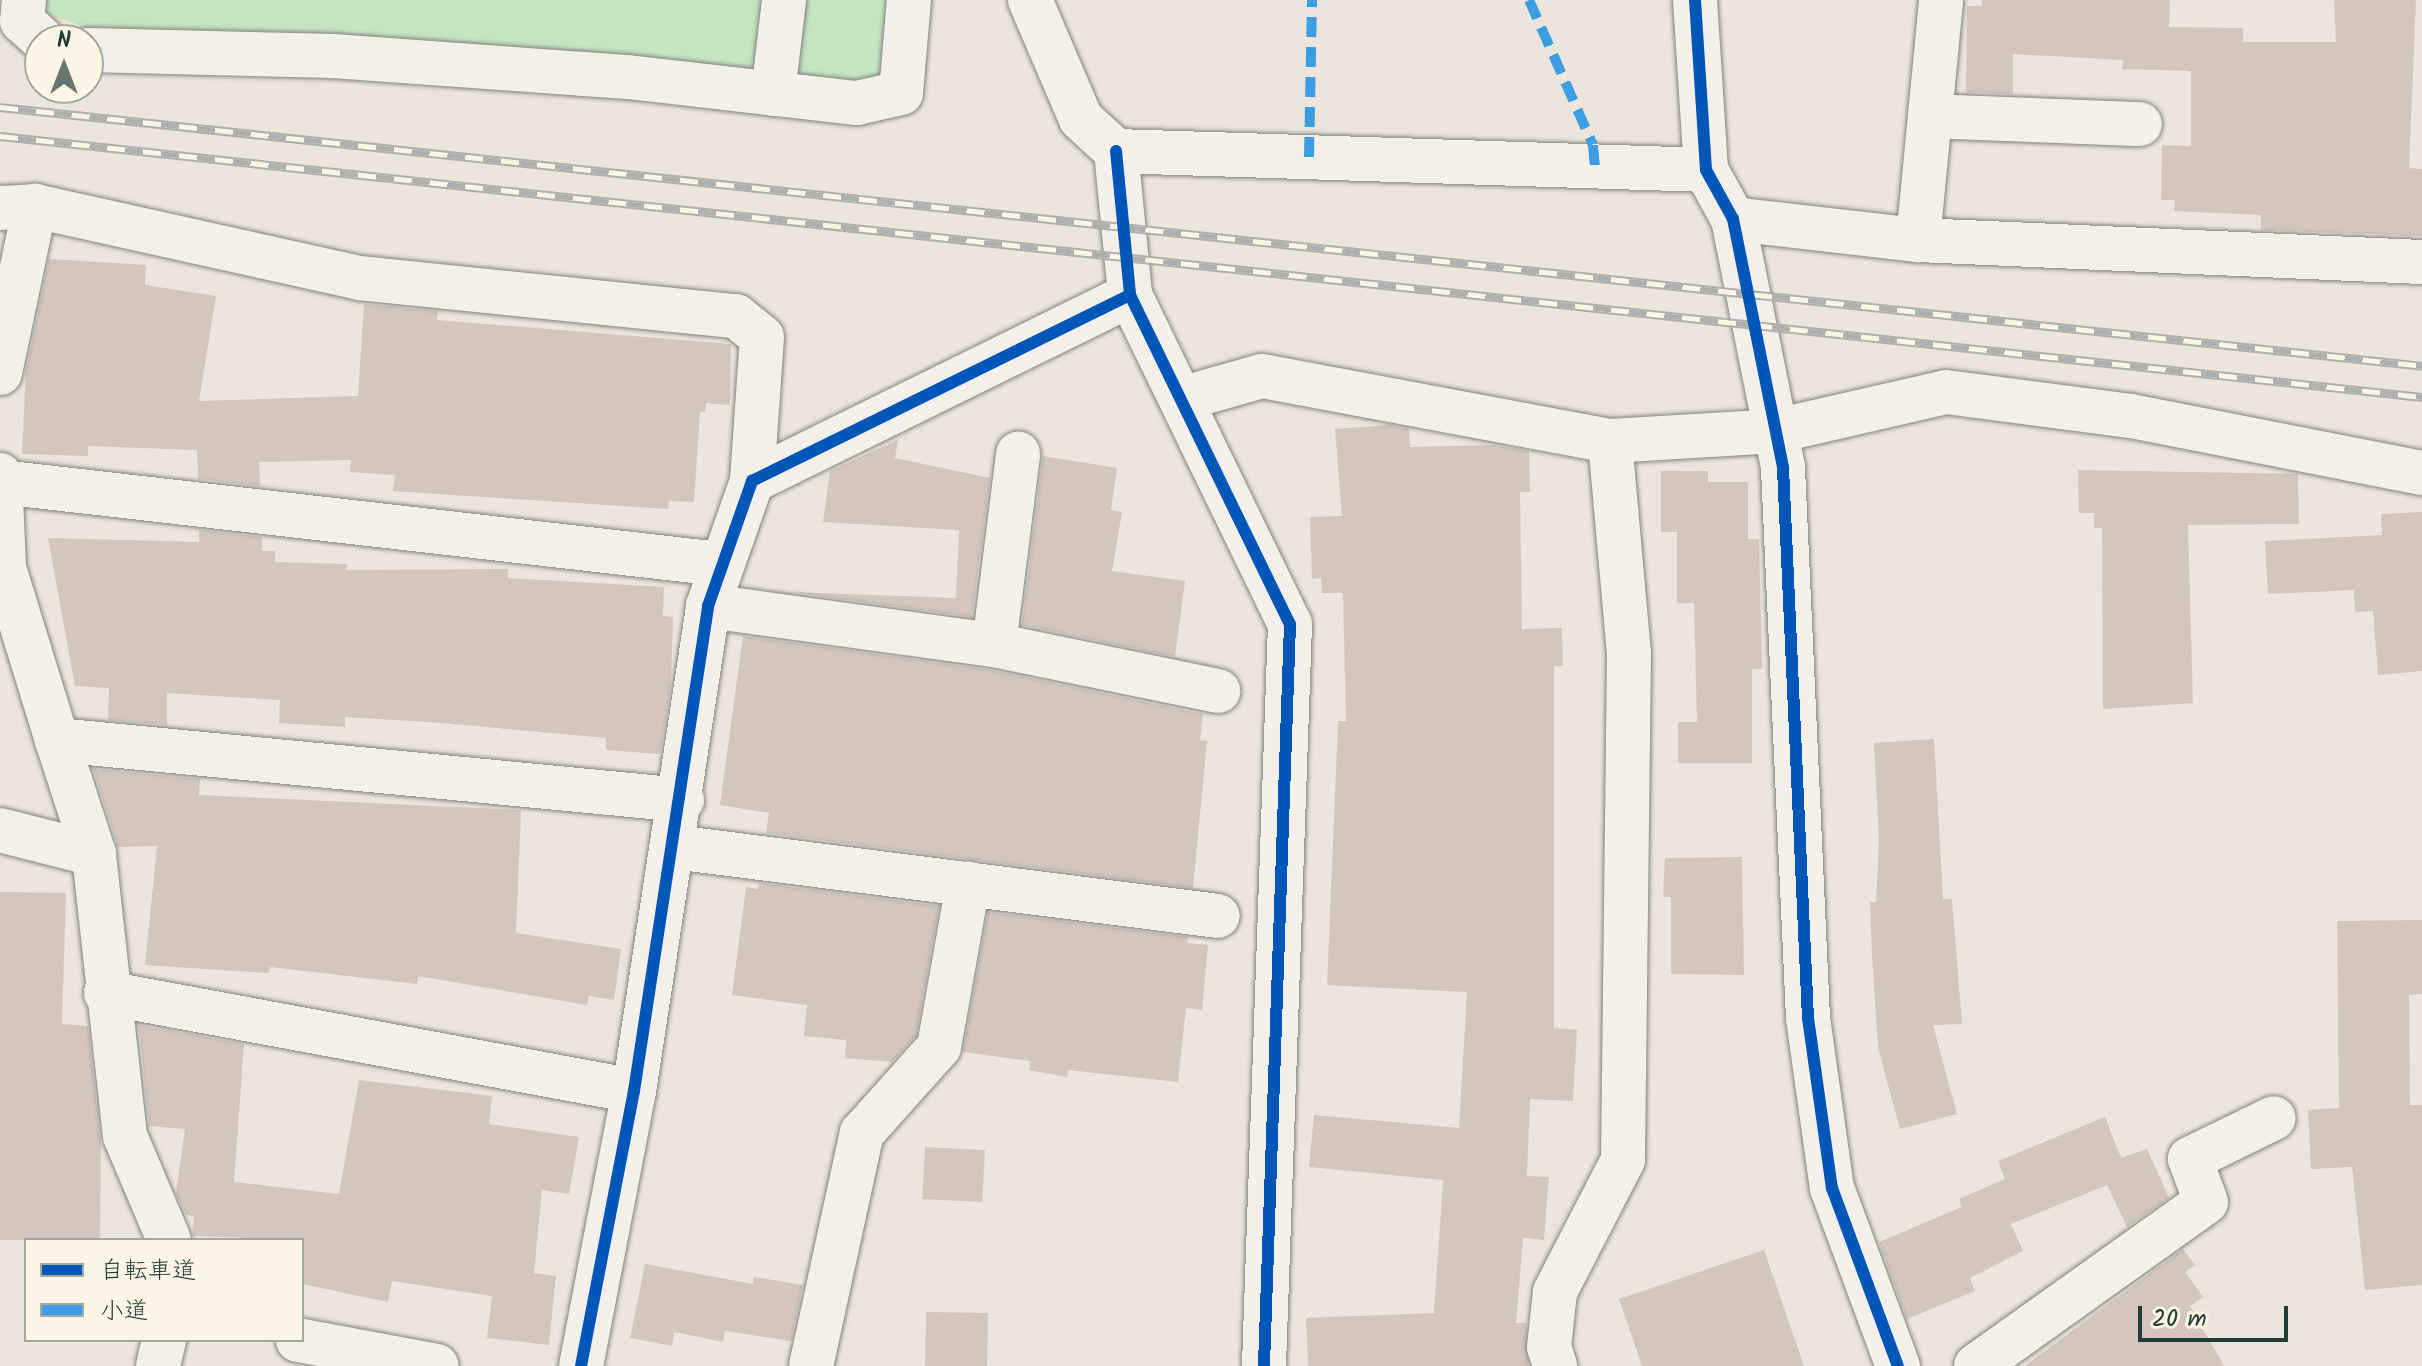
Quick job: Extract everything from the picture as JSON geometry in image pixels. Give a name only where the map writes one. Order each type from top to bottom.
[{"type":"street","points":[[24,0],[22,21],[25,24]]},
{"type":"street","points":[[773,94],[784,0]]},
{"type":"street","points":[[104,50],[333,56],[628,77],[857,103],[901,93],[909,0]]},
{"type":"street","points":[[1030,0],[1081,119],[1116,151],[1706,170]]},
{"type":"street","points":[[1695,0],[1706,170],[1733,219],[1783,468],[1808,1018],[1832,1188],[1898,1366]]},
{"type":"street","points":[[1918,240],[1941,0]]},
{"type":"street","points":[[1930,116],[2140,124]]},
{"type":"street","points":[[1116,151],[1130,295],[1290,624],[1264,1366]]},
{"type":"street","points":[[0,373],[17,207],[359,278],[736,316],[762,337],[752,481],[720,564],[708,606],[682,800],[634,1091],[581,1366]]},
{"type":"street","points":[[1733,219],[1918,240],[2422,262]]},
{"type":"street","points":[[752,481],[1130,295]]},
{"type":"street","points":[[1181,399],[1262,376],[1610,441],[1776,431],[1946,392],[2131,416],[2422,473]]},
{"type":"street","points":[[1555,1366],[1549,1347],[1555,1292],[1623,1160],[1629,653],[1610,441]]},
{"type":"street","points":[[994,645],[1018,454]]},
{"type":"street","points":[[0,475],[4,568],[94,854],[106,993],[125,1136],[168,1238]]},
{"type":"street","points":[[1,482],[720,564]]},
{"type":"street","points":[[708,606],[994,645],[1218,691]]},
{"type":"street","points":[[57,740],[682,800]]},
{"type":"street","points":[[0,830],[94,854]]},
{"type":"street","points":[[674,847],[1218,916]]},
{"type":"street","points":[[811,1366],[862,1133],[939,1047],[968,884]]},
{"type":"street","points":[[106,993],[634,1091]]},
{"type":"street","points":[[1976,1366],[2206,1202],[2190,1159],[2274,1118]]},
{"type":"street","points":[[304,1341],[437,1366]]},
{"type":"street","points":[[158,1366],[164,1342]]},
{"type":"green space","points":[[24,0],[900,0],[887,96],[112,37],[104,34],[104,24],[76,24],[23,5]]},
{"type":"building","points":[[1982,0],[2170,0],[2169,27],[2243,28],[2243,42],[2336,42],[2334,0],[2416,0],[2409,168],[2422,169],[2422,236],[2261,230],[2261,215],[2174,211],[2175,200],[2161,200],[2162,145],[2191,146],[2191,71],[2122,69],[2123,60],[2013,54],[2013,94],[1966,92],[1967,6],[1982,6]]},
{"type":"building","points":[[49,259],[146,265],[145,285],[216,296],[199,401],[358,396],[364,304],[438,311],[437,320],[731,344],[730,405],[706,403],[705,412],[700,412],[694,502],[669,501],[668,509],[393,491],[395,475],[350,472],[351,460],[259,462],[260,486],[198,479],[197,450],[88,446],[88,456],[22,454],[26,371]]},
{"type":"building","points":[[1390,425],[1409,429],[1410,447],[1494,445],[1529,451],[1530,492],[1520,492],[1522,629],[1562,628],[1563,666],[1554,666],[1554,1028],[1577,1030],[1573,1101],[1530,1099],[1527,1176],[1549,1177],[1544,1240],[1523,1238],[1516,1323],[1526,1323],[1529,1366],[1308,1366],[1306,1318],[1434,1313],[1443,1180],[1309,1167],[1314,1115],[1459,1128],[1467,992],[1327,985],[1338,721],[1346,721],[1343,593],[1322,593],[1321,578],[1312,579],[1310,517],[1342,516],[1335,429]]},
{"type":"building","points":[[898,440],[895,458],[990,478],[972,617],[790,592],[956,598],[959,530],[823,522],[830,471]]},
{"type":"building","points":[[1043,456],[1117,468],[1111,510],[1122,512],[1112,571],[1185,581],[1175,657],[1022,625]]},
{"type":"building","points":[[2078,470],[2298,474],[2299,524],[2188,525],[2193,703],[2103,709],[2102,528],[2094,528],[2094,513],[2079,513]]},
{"type":"building","points":[[1661,471],[1708,471],[1708,482],[1748,482],[1748,539],[1759,539],[1762,669],[1752,669],[1752,763],[1678,763],[1678,722],[1697,722],[1694,603],[1677,603],[1677,532],[1661,532]]},
{"type":"building","points":[[2422,512],[2422,671],[2378,675],[2373,611],[2355,612],[2354,590],[2268,594],[2265,541],[2382,535],[2381,514]]},
{"type":"building","points":[[199,530],[262,537],[262,551],[275,551],[275,562],[347,564],[346,570],[508,569],[508,578],[664,587],[663,616],[673,617],[671,683],[660,754],[606,750],[606,738],[443,723],[345,717],[345,727],[279,723],[280,700],[167,693],[167,725],[108,720],[109,688],[75,686],[48,538],[199,542]]},
{"type":"building","points":[[743,636],[990,670],[1203,714],[1200,740],[1207,741],[1193,888],[766,833],[769,813],[720,805]]},
{"type":"building","points":[[1934,739],[1943,899],[1952,899],[1962,1024],[1933,1025],[1957,1114],[1900,1129],[1878,1048],[1870,902],[1876,902],[1879,840],[1874,743]]},
{"type":"building","points":[[93,769],[200,779],[199,795],[521,810],[516,933],[621,949],[614,1000],[589,996],[587,1005],[418,976],[417,984],[270,967],[269,973],[145,965],[157,846],[118,847]]},
{"type":"building","points":[[1742,857],[1744,975],[1671,974],[1671,897],[1663,897],[1665,858]]},
{"type":"building","points":[[759,883],[939,906],[916,1036],[892,1062],[845,1058],[846,1040],[804,1036],[807,1005],[732,995],[746,887],[758,889]]},
{"type":"building","points":[[0,892],[66,893],[62,1024],[88,1026],[101,1141],[100,1238],[0,1240]]},
{"type":"building","points":[[988,912],[1188,937],[1187,943],[1208,945],[1202,1010],[1186,1008],[1178,1082],[1068,1070],[1067,1077],[1029,1070],[1030,1061],[963,1052]]},
{"type":"building","points":[[2422,920],[2422,994],[2409,995],[2410,1105],[2422,1105],[2422,1285],[2365,1290],[2352,1167],[2311,1169],[2308,1110],[2339,1108],[2337,921]]},
{"type":"building","points":[[139,1025],[244,1044],[234,1182],[339,1194],[359,1080],[492,1096],[489,1124],[579,1137],[569,1194],[542,1190],[534,1273],[556,1276],[549,1345],[487,1338],[492,1296],[392,1281],[388,1302],[304,1284],[304,1238],[193,1236],[194,1216],[186,1215],[176,1193],[185,1129],[149,1126]]},
{"type":"building","points":[[2105,1117],[2121,1158],[2147,1149],[2169,1198],[2127,1227],[2107,1185],[2011,1224],[2023,1251],[1970,1278],[1975,1291],[1907,1319],[1879,1242],[1962,1207],[1959,1199],[2005,1179],[1998,1161]]},
{"type":"building","points":[[925,1147],[985,1150],[982,1202],[922,1199]]},
{"type":"building","points":[[2183,1249],[2195,1265],[2185,1272],[2203,1297],[2190,1306],[2224,1366],[2025,1366]]},
{"type":"building","points":[[1764,1250],[1804,1366],[1642,1366],[1619,1299]]},
{"type":"building","points":[[645,1264],[753,1284],[754,1277],[803,1285],[791,1341],[725,1331],[723,1342],[674,1332],[672,1346],[630,1338]]},
{"type":"building","points":[[926,1312],[988,1313],[987,1366],[925,1366]]},
{"type":"railway","points":[[0,107],[2422,366]]},
{"type":"railway","points":[[0,136],[2422,397]]},
{"type":"marked path","points":[[1309,157],[1312,0]]},
{"type":"marked path","points":[[1529,0],[1593,145],[1595,166]]},
{"type":"cycle path","points":[[1695,0],[1706,170],[1733,219],[1783,468],[1808,1018],[1832,1188],[1898,1366]]},
{"type":"cycle path","points":[[1116,151],[1130,295],[1290,624],[1264,1366]]},
{"type":"cycle path","points":[[581,1366],[634,1091],[708,606],[752,481],[1130,295]]}]
